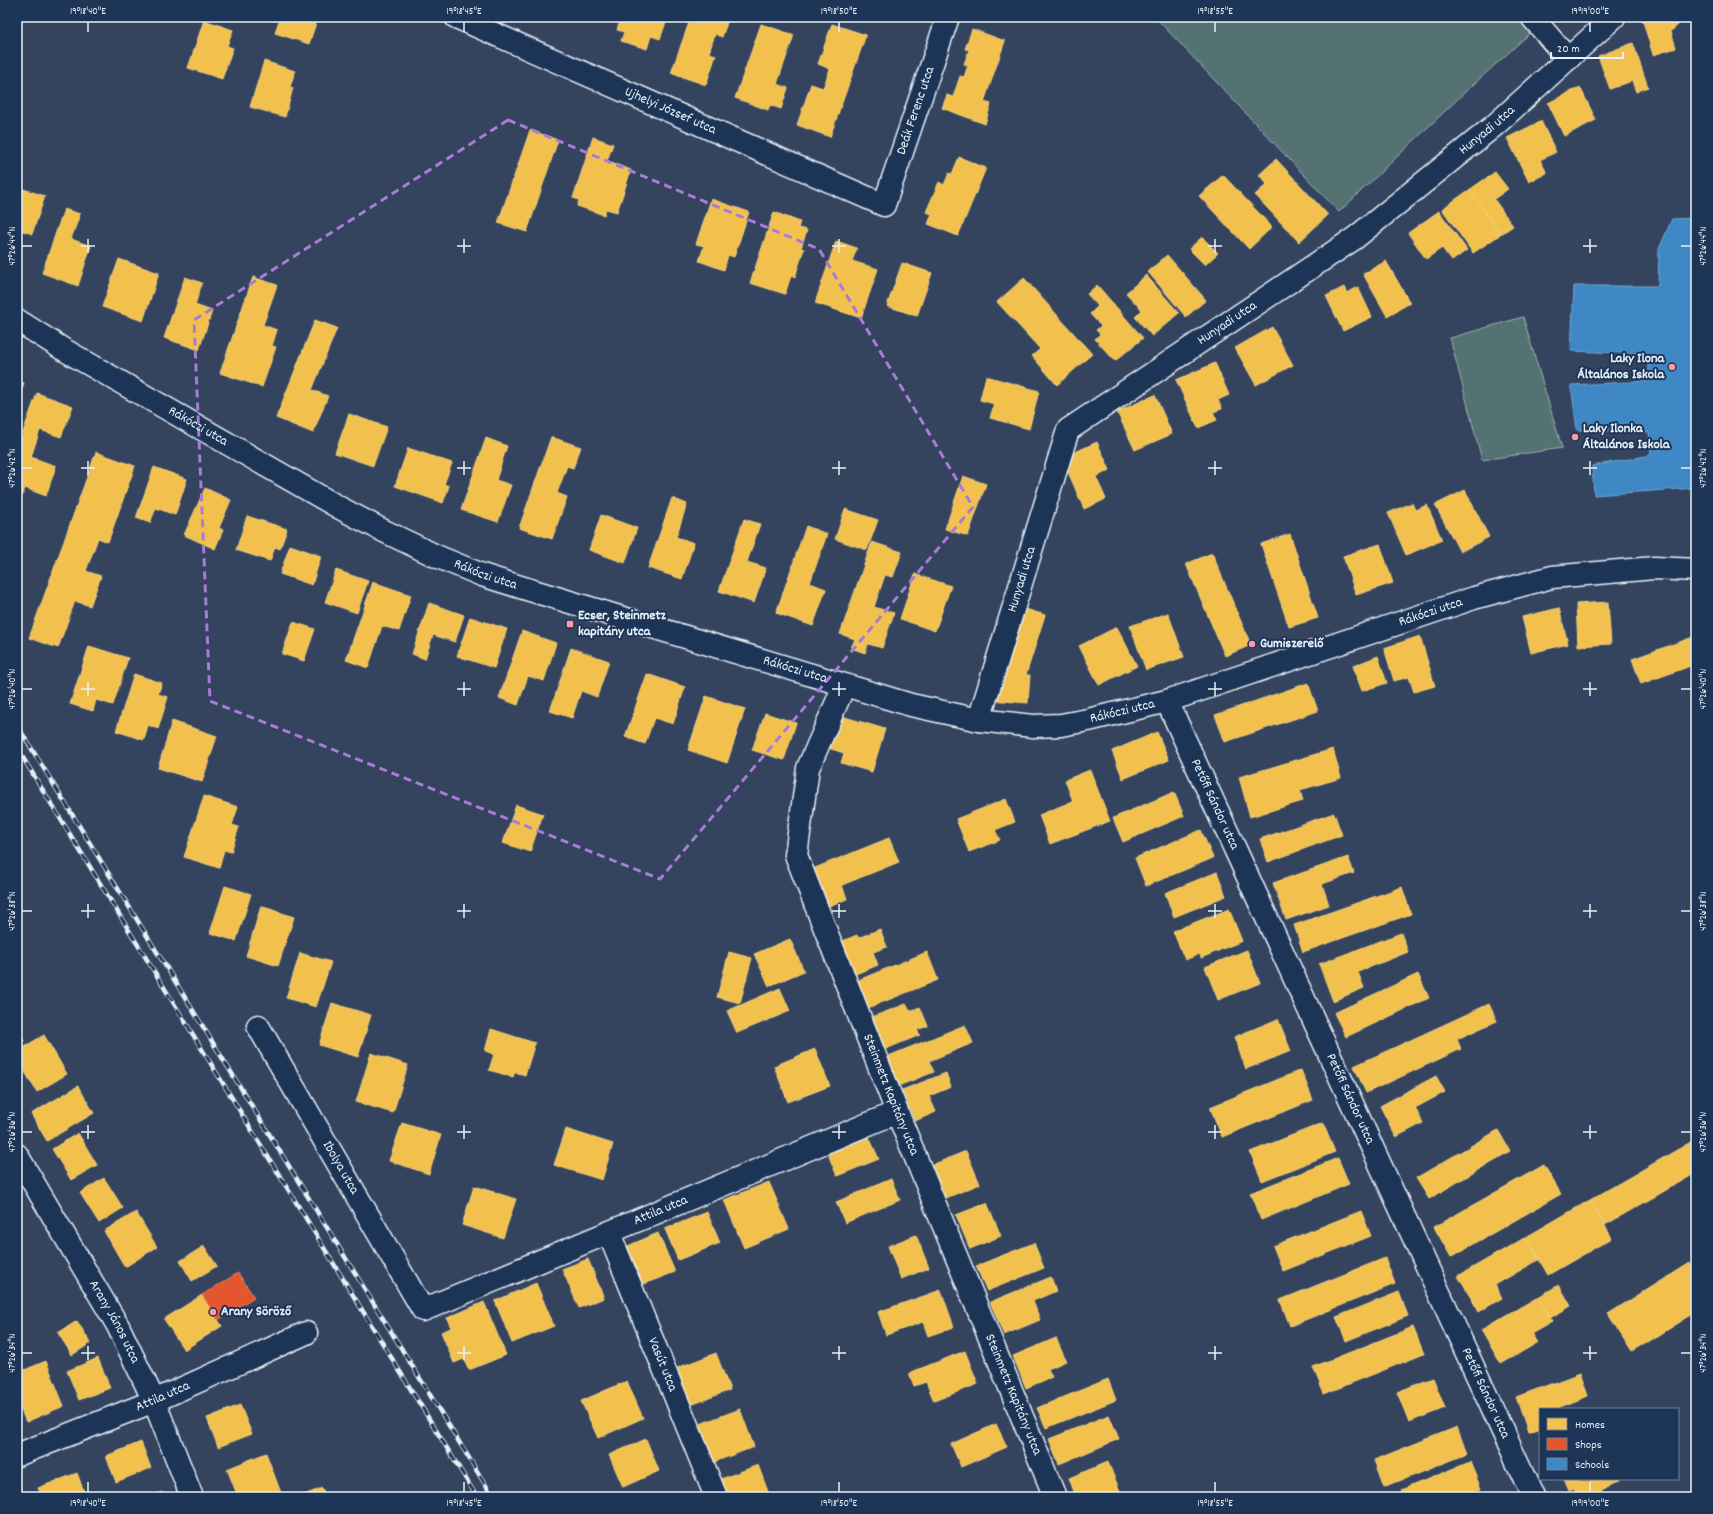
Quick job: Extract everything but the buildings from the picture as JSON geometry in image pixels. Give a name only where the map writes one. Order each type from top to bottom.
[{"type":"street","name":"Ujhelyi József utca","points":[[456,17],[884,205]]},
{"type":"street","name":"Deák Ferenc utca","points":[[884,205],[948,17]]},
{"type":"street","points":[[1532,17],[1568,59]]},
{"type":"street","name":"Hunyadi utca","points":[[979,720],[1068,430],[1355,238],[1495,125],[1614,17]]},
{"type":"street","name":"Rákóczi utca","points":[[17,320],[68,352],[340,508],[436,556],[482,575],[627,618],[844,686],[911,705],[979,720],[1033,726],[1061,725],[1167,701],[1474,598],[1552,577],[1654,568],[1696,570]]},
{"type":"street","name":"Steinmetz Kapitány utca","points":[[844,686],[808,768],[796,855],[897,1112],[1055,1497]]},
{"type":"street","name":"Petőfi Sándor utca","points":[[1167,701],[1533,1497]]},
{"type":"street","name":"Ibolya utca","points":[[258,1026],[423,1310]]},
{"type":"street","name":"Attila utca","points":[[423,1310],[897,1112]]},
{"type":"street","name":"Arany János utca","points":[[17,1155],[118,1326],[154,1401],[192,1497]]},
{"type":"street","name":"Vasút utca","points":[[609,1233],[716,1497]]},
{"type":"street","name":"Attila utca","points":[[17,1455],[154,1401],[306,1334]]},
{"type":"highlighted area","points":[[508,120],[819,249],[973,507],[660,879],[210,701],[194,320]]},
{"type":"green space","points":[[1155,17],[1548,17],[1465,92],[1339,212]]},
{"type":"green space","points":[[1523,317],[1562,448],[1482,460],[1450,338]]},
{"type":"railway","points":[[17,725],[493,1497]]},
{"type":"railway","points":[[17,748],[477,1497]]},
{"type":"place","name":"Laky Ilona Általános Iskola","points":[[1672,367]]},
{"type":"place","name":"Laky Ilonka Általános Iskola","points":[[1575,437]]},
{"type":"place","name":"Ecser, Steinmetz kapitány utca","points":[[570,624]]},
{"type":"place","name":"Gumiszerelő","points":[[1252,644]]},
{"type":"place","name":"Arany Söröző","points":[[213,1312]]}]
